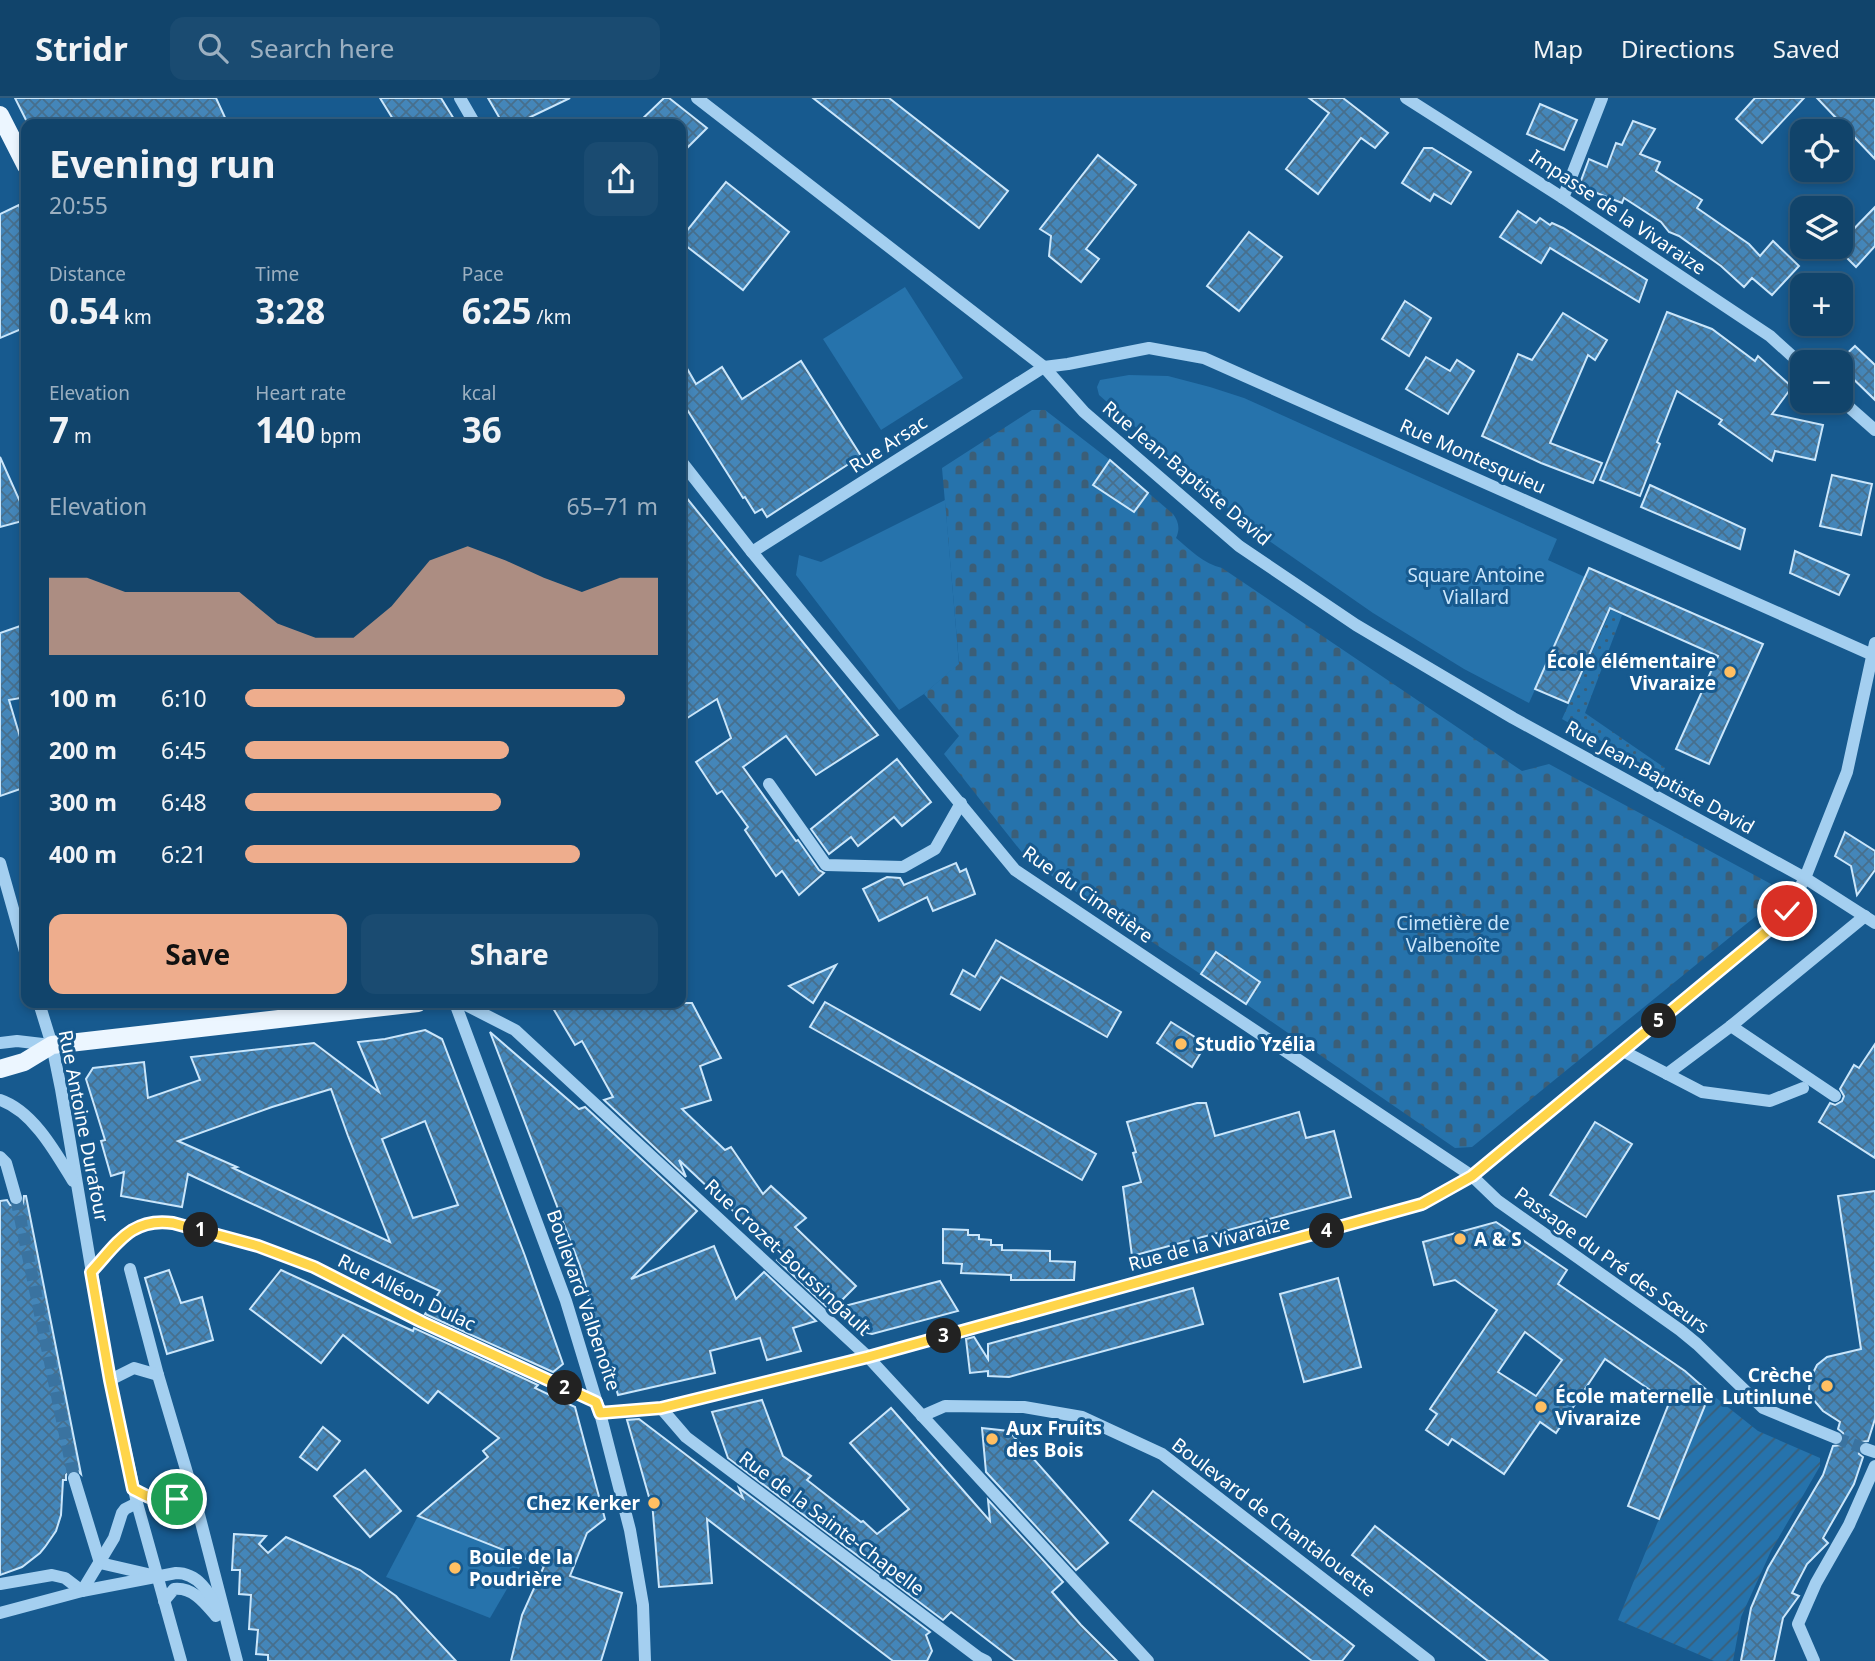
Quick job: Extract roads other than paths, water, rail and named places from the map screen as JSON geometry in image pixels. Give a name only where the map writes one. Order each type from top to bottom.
[{"type":"main road","points":[[0,115],[21,156]]},
{"type":"main road","points":[[0,1069],[24,1062],[52,1045],[374,1008]]},
{"type":"street","points":[[460,98],[472,119]]},
{"type":"street","name":"Rue Jean-Baptiste David","points":[[697,98],[1044,367],[1084,412],[1240,546],[1356,625],[1513,718],[1805,878],[1870,920]]},
{"type":"street","name":"Impasse de la Vivaraize","points":[[1406,98],[1563,198],[1770,336],[1790,354]]},
{"type":"street","points":[[1563,198],[1602,98]]},
{"type":"street","name":"Rue Montesquieu","points":[[1044,367],[1149,348],[1204,358],[1874,651]]},
{"type":"street","name":"Rue Arsac","points":[[752,552],[1044,367]]},
{"type":"street","points":[[1853,411],[1875,430]]},
{"type":"street","name":"Rue du Cimetière","points":[[686,467],[752,552],[1015,870],[1472,1176]]},
{"type":"street","name":"Rue de la Vivaraize","points":[[598,1408],[661,1408],[868,1357],[1422,1204],[1472,1176],[1784,917],[1805,878],[1847,772],[1874,651]]},
{"type":"street","points":[[769,784],[826,865],[903,867],[935,849],[961,803]]},
{"type":"street","points":[[0,863],[21,937]]},
{"type":"street","points":[[1667,1074],[1870,920]]},
{"type":"street","name":"Rue Antoine Durafour","points":[[41,1008],[61,1089],[110,1380],[136,1503],[181,1661]]},
{"type":"street","name":"Boulevard Valbenoîte","points":[[457,1008],[566,1301],[598,1408],[629,1530],[643,1605],[645,1661]]},
{"type":"street","name":"Rue Crozet-Boussingault","points":[[472,1008],[515,1030],[868,1357],[1147,1661]]},
{"type":"street","points":[[1731,1026],[1835,1096]]},
{"type":"street","points":[[0,1043],[17,1041],[52,1045]]},
{"type":"street","points":[[1623,1051],[1702,1092],[1770,1101],[1803,1088]]},
{"type":"street","points":[[0,1100],[21,1112],[48,1140],[77,1187]]},
{"type":"street","points":[[0,1157],[6,1163],[16,1198]]},
{"type":"street","name":"Passage du Pré des Sœurs","points":[[1472,1176],[1499,1201],[1680,1330],[1763,1408],[1836,1438]]},
{"type":"street","name":"Rue Alléon Dulac","points":[[91,1272],[129,1231],[137,1226],[160,1221],[173,1223],[258,1246],[314,1267],[598,1408]]},
{"type":"street","points":[[130,1269],[192,1488],[237,1661]]},
{"type":"street","points":[[110,1380],[134,1368],[158,1375]]},
{"type":"street","name":"Boulevard de Chantalouette","points":[[922,1416],[945,1406],[1024,1407],[1082,1417],[1163,1454],[1429,1661]]},
{"type":"street","name":"Rue de la Sainte-Chapelle","points":[[661,1408],[686,1437],[986,1661]]},
{"type":"street","points":[[1814,1661],[1798,1624],[1816,1583],[1849,1525],[1875,1466]]},
{"type":"street","points":[[74,1478],[100,1563]]},
{"type":"street","points":[[133,1489],[153,1500],[162,1501],[177,1499],[192,1488]]},
{"type":"street","points":[[82,1591],[114,1538],[122,1513],[136,1503]]},
{"type":"street","points":[[100,1563],[156,1576]]},
{"type":"street","points":[[0,1613],[82,1591],[176,1573],[192,1575],[197,1579],[213,1599],[228,1630]]},
{"type":"street","points":[[0,1584],[52,1575],[65,1578],[82,1591]]},
{"type":"street","points":[[164,1601],[176,1589],[191,1592],[201,1599],[228,1630]]},
{"type":"tunnel","points":[[16,1198],[74,1478]]},
{"type":"tunnel","points":[[1836,1438],[1866,1449]]},
{"type":"place","name":"École élémentaire Vivaraize","points":[[1730,672]]},
{"type":"place","name":"Studio Yzélia","points":[[1181,1044]]},
{"type":"place","name":"A & S","points":[[1460,1239]]},
{"type":"place","name":"Crèche Lutinlune","points":[[1827,1386]]},
{"type":"place","name":"École maternelle Vivaraize","points":[[1541,1407]]},
{"type":"place","name":"Aux Fruits des Bois","points":[[992,1439]]},
{"type":"place","name":"Chez Kerker","points":[[654,1503]]},
{"type":"place","name":"Boule de la Poudrière","points":[[455,1568]]},
{"type":"park label","name":"Square Antoine Viallard","points":[[1476,586]]},
{"type":"park label","name":"Cimetière de Valbenoîte","points":[[1453,934]]}]
